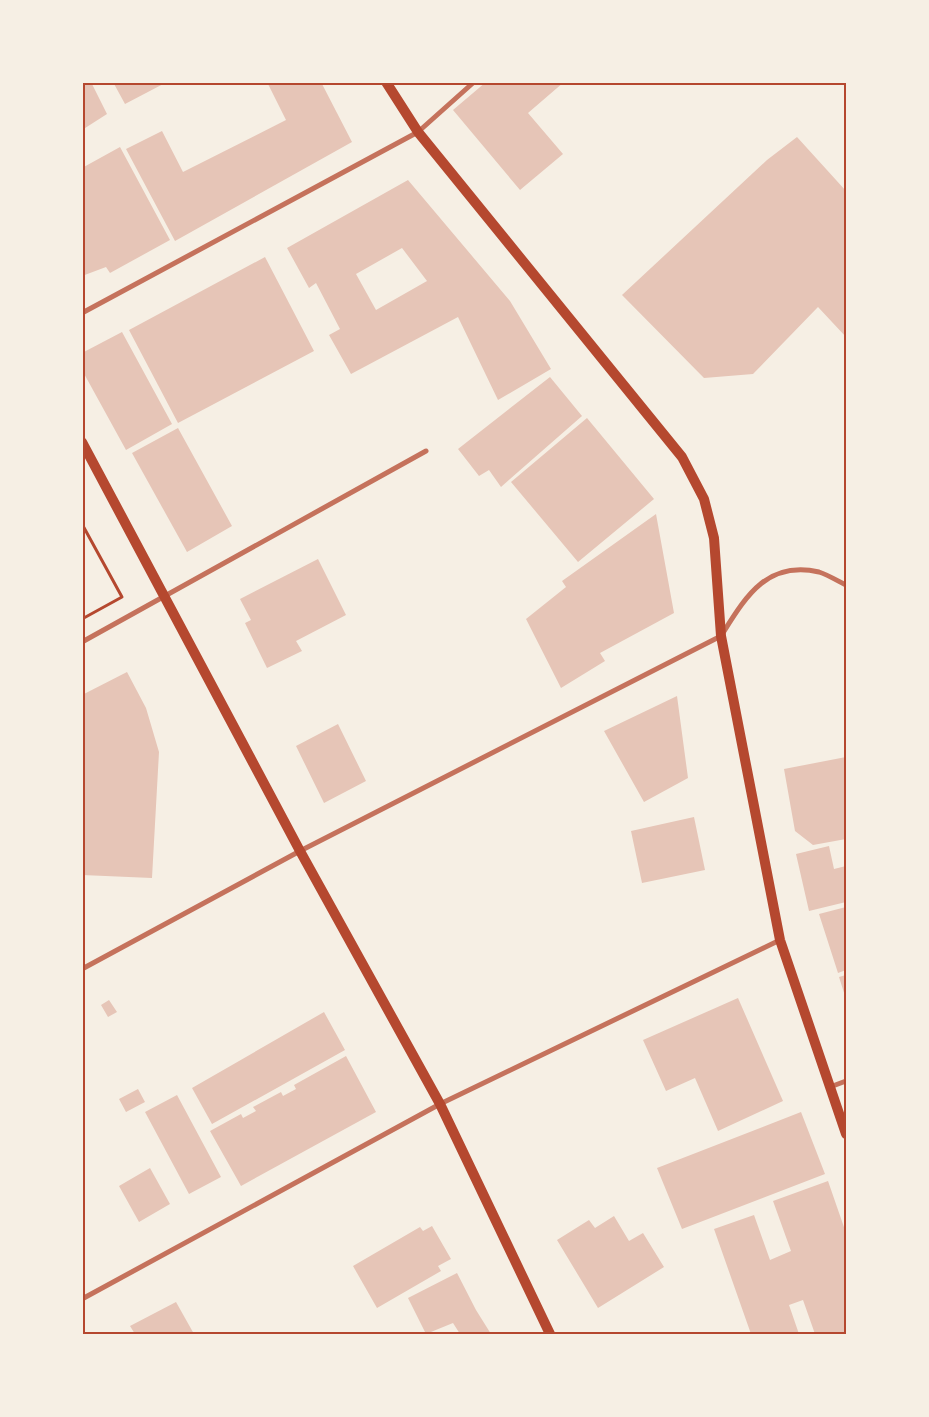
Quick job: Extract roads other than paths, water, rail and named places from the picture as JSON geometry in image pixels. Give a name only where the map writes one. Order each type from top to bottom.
[{"type":"main road","points":[[386,82],[418,132],[682,457],[704,500],[714,538],[721,636],[780,940],[846,1134]]},
{"type":"main road","points":[[82,442],[300,851],[440,1104],[550,1334]]},
{"type":"street","points":[[82,313],[418,132],[474,82]]},
{"type":"street","points":[[82,642],[426,451]]},
{"type":"street","points":[[82,969],[300,851],[721,636],[746,596],[769,578],[793,569],[820,572],[846,585]]},
{"type":"street","points":[[82,1299],[440,1104],[780,940]]},
{"type":"street","points":[[830,1087],[846,1081]]}]
